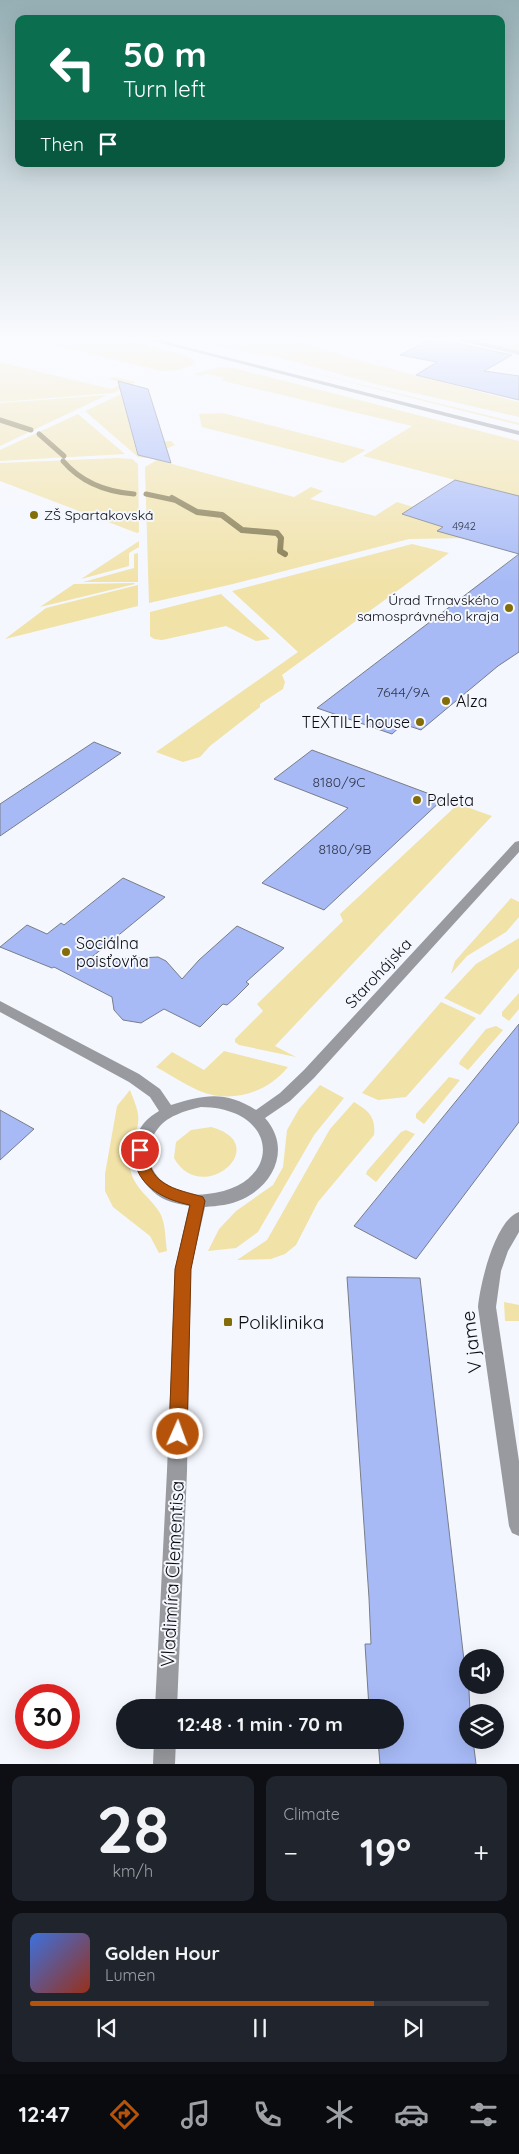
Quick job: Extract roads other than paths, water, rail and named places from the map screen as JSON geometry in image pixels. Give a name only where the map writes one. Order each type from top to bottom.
[{"type":"street","points":[[465,419],[519,433]]},
{"type":"street","name":"Starohájska","points":[[256,1117],[285,1097],[309,1074],[519,845]]},
{"type":"street","points":[[0,1006],[134,1078],[155,1093],[167,1111]]},
{"type":"street","points":[[214,1101],[237,1106],[256,1117],[263,1125],[271,1143],[271,1153],[264,1172],[248,1188],[237,1195],[224,1199],[198,1201],[164,1191],[148,1177],[140,1159],[142,1141],[146,1132],[155,1121],[167,1111],[190,1103],[214,1101]]},
{"type":"street","name":"Vladimíra Clementisa","points":[[166,1699],[177,1471],[183,1269],[198,1201]]},
{"type":"street","name":"V jame","points":[[519,1219],[499,1248],[490,1273],[487,1307],[519,1526]]},
{"type":"street","points":[[164,1764],[165,1749]]},
{"type":"waterway","points":[[0,420],[31,430]]},
{"type":"waterway","points":[[39,434],[64,456]]},
{"type":"waterway","points":[[63,461],[78,475],[95,485],[114,491],[134,494]]},
{"type":"waterway","points":[[146,494],[174,500]]},
{"type":"waterway","points":[[172,498],[197,512],[222,515],[242,530],[277,533],[281,538],[280,551],[285,554]]},
{"type":"place","name":"ZŠ Spartakovská","points":[[34,515]]},
{"type":"place","name":"Úrad Trnavského samosprávneho kraja","points":[[509,608]]},
{"type":"place","name":"Alza","points":[[446,701]]},
{"type":"place","name":"TEXTILE house","points":[[420,722]]},
{"type":"place","name":"Paleta","points":[[417,800]]},
{"type":"place","name":"Sociálna poisťovňa","points":[[66,952]]},
{"type":"place","name":"Poliklinika","points":[[228,1322]]}]
